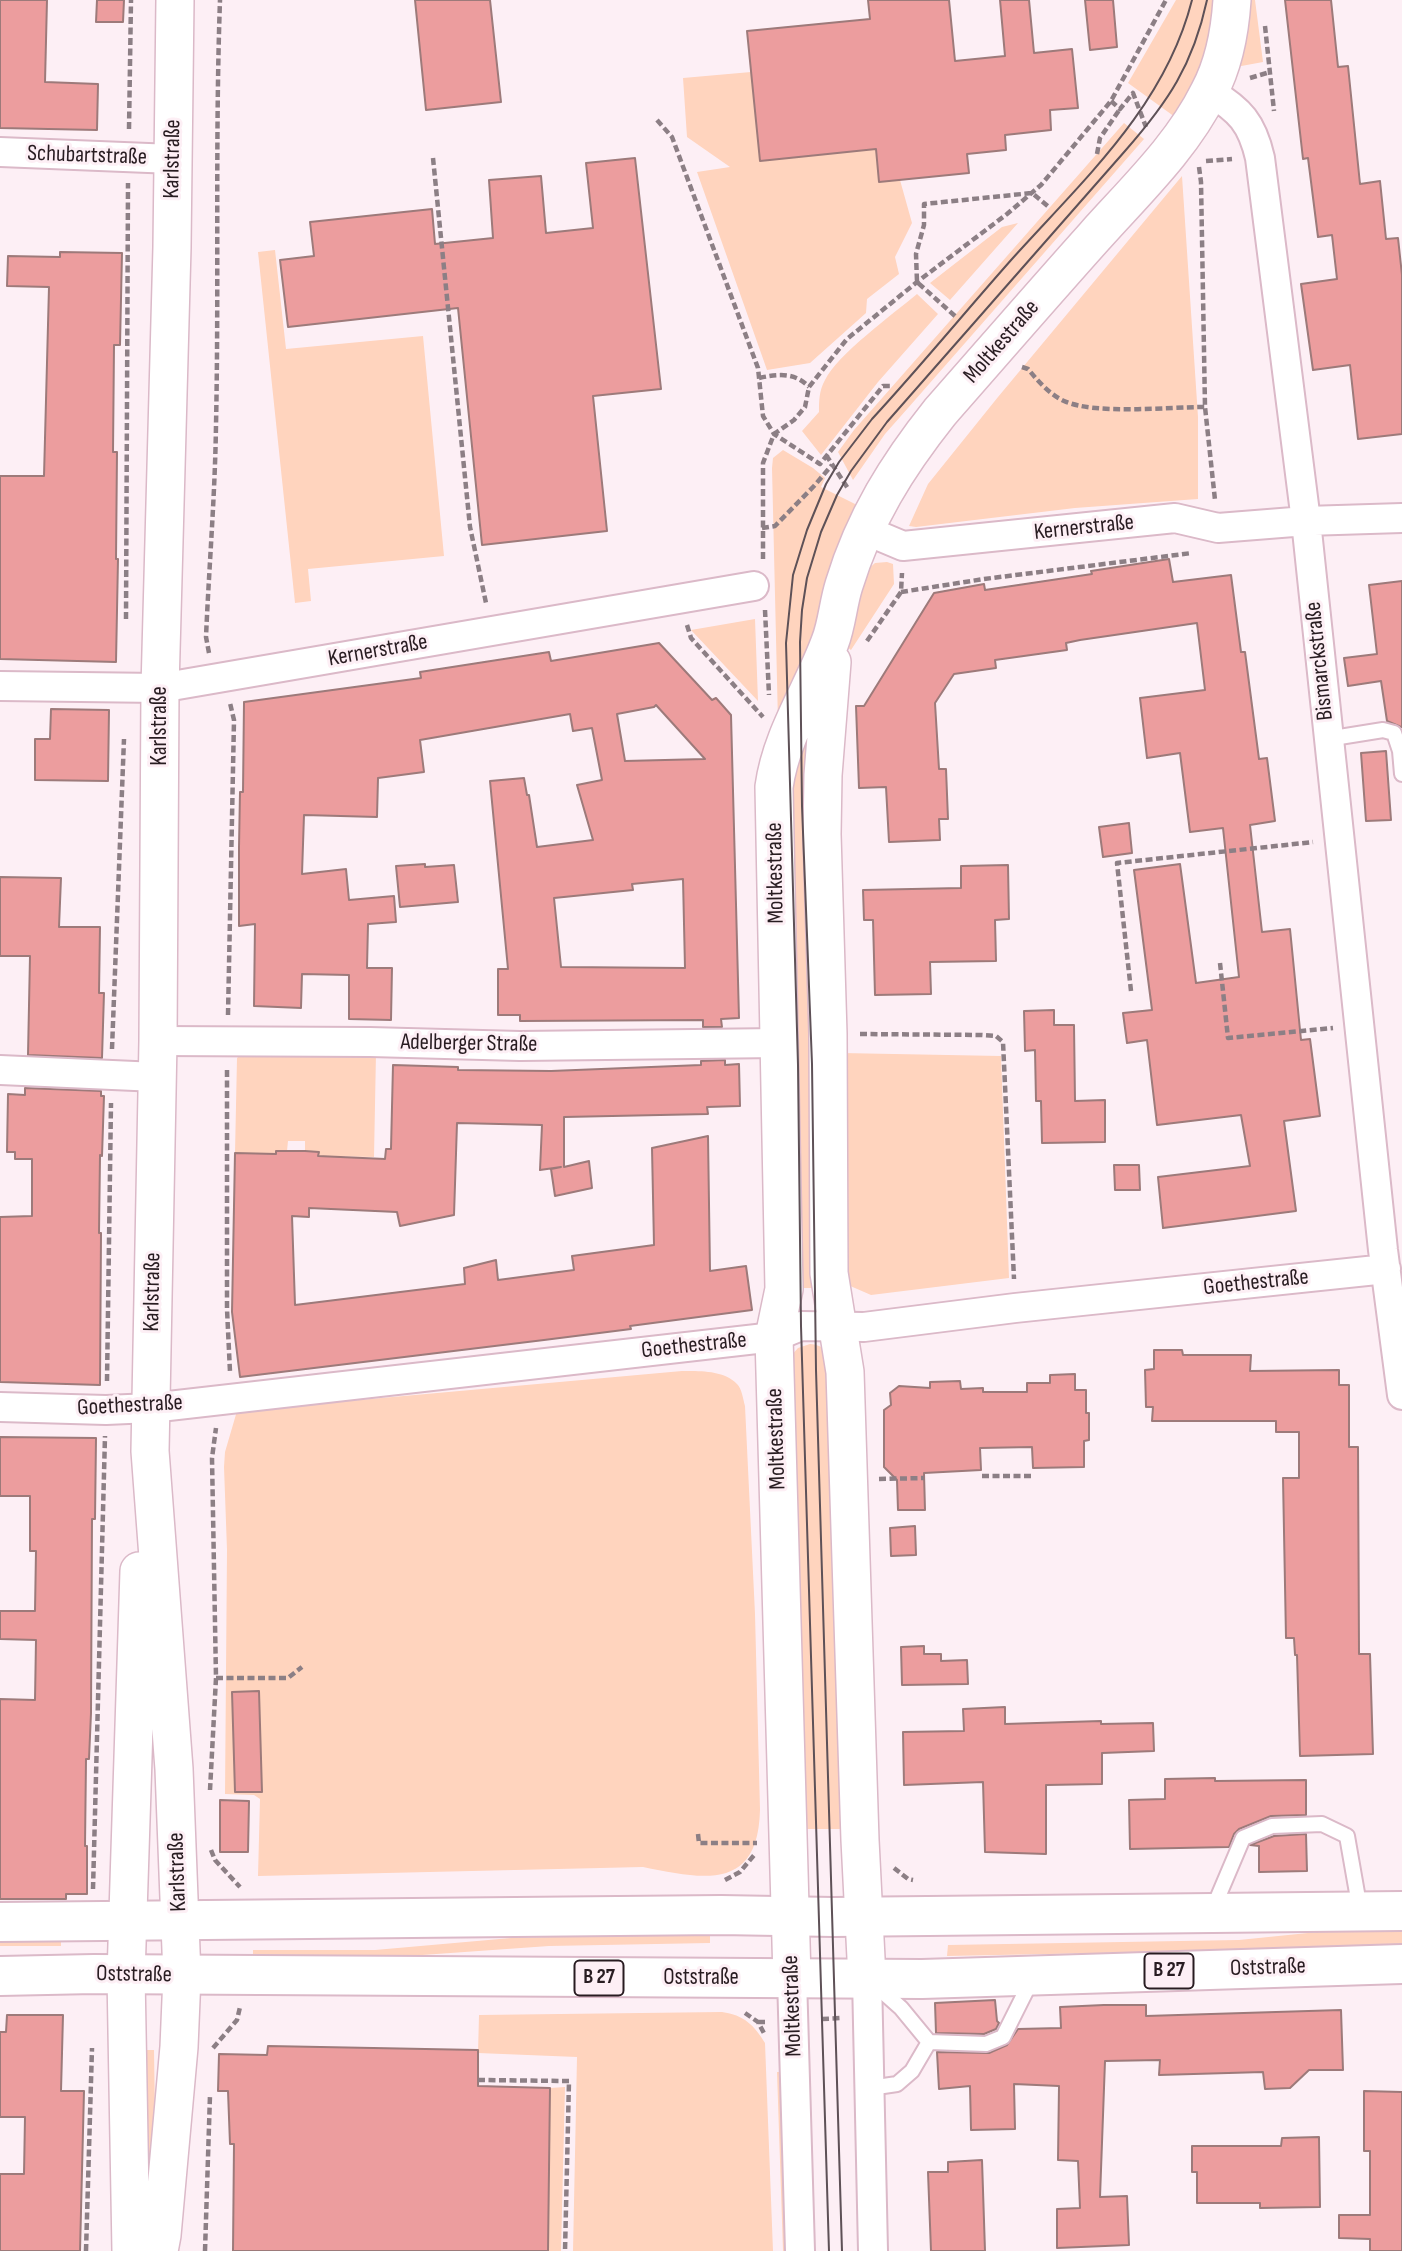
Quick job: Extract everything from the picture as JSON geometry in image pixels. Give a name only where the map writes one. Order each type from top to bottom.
[{"type":"main road","points":[[0,1922],[864,1917],[1388,1909]]},
{"type":"main road","name":"Oststraße","points":[[0,1976],[922,1979],[1402,1964]]},
{"type":"street","name":"Karlstraße","points":[[159,2251],[179,2047],[182,1976],[174,1769],[150,1451],[158,1041],[143,688],[173,159],[175,0]]},
{"type":"street","points":[[1174,146],[1210,92],[1222,62],[1232,0]]},
{"type":"street","name":"Bismarckstraße","points":[[1210,92],[1228,103],[1247,122],[1257,143],[1260,158],[1306,521],[1358,1026],[1390,1256],[1402,1395]]},
{"type":"street","name":"Moltkestraße","points":[[800,2251],[774,1337],[784,1289],[774,787],[777,764],[831,640],[844,586],[883,491],[913,446],[1174,146]]},
{"type":"street","name":"Schubartstraße","points":[[0,152],[173,159]]},
{"type":"street","name":"Kernerstraße","points":[[865,530],[903,546],[1175,518],[1218,528],[1306,521],[1402,518]]},
{"type":"street","name":"Kernerstraße","points":[[0,685],[143,688],[218,678],[760,585]]},
{"type":"street","name":"Moltkestraße","points":[[831,640],[832,665],[823,775],[822,834],[828,1034],[830,1273],[845,1372],[867,1978],[873,2251]]},
{"type":"street","name":"Adelberger Straße","points":[[158,1041],[520,1046],[780,1042]]},
{"type":"street","points":[[0,1070],[157,1077]]},
{"type":"street","name":"Goethestraße","points":[[0,1408],[150,1408],[774,1337],[801,1326],[864,1327],[1390,1256]]},
{"type":"street","name":"Karlstraße","points":[[131,2251],[126,1975],[110,1921],[150,1451]]},
{"type":"lane","points":[[1327,740],[1383,730],[1394,733],[1401,751],[1402,774]]},
{"type":"lane","points":[[1212,1913],[1243,1838],[1272,1826],[1322,1824],[1346,1836],[1388,1909]]},
{"type":"lane","points":[[867,1978],[901,2008],[929,2042],[986,2044],[1003,2037],[1033,1976]]},
{"type":"lane","points":[[870,2088],[897,2084],[912,2071],[929,2042]]},
{"type":"path","points":[[126,622],[131,0]]},
{"type":"path","points":[[209,1802],[216,1678],[212,1450],[230,1373],[226,1226],[234,720],[231,704],[210,659],[206,637],[214,517],[216,123],[220,0]]},
{"type":"path","points":[[769,700],[760,585],[763,463],[774,434],[805,407],[809,387],[847,339],[1032,193],[1077,145],[1111,101],[1166,0]]},
{"type":"path","points":[[1260,158],[1275,126],[1264,24]]},
{"type":"path","points":[[901,592],[1221,550],[1205,407],[1201,182],[1133,93],[1100,138],[1097,154]]},
{"type":"path","points":[[1111,101],[1121,109]]},
{"type":"path","points":[[657,120],[672,137],[758,368],[763,416],[774,434],[820,464],[883,386],[893,386]]},
{"type":"path","points":[[433,158],[470,527],[493,631]]},
{"type":"path","points":[[955,316],[917,282],[916,254],[924,225],[925,204],[1032,193],[1050,208]]},
{"type":"path","points":[[999,345],[1019,366],[1028,369],[1054,395],[1066,402],[1107,408],[1205,407]]},
{"type":"path","points":[[759,378],[789,375],[802,379],[809,387]]},
{"type":"path","points":[[762,528],[775,526],[832,465]]},
{"type":"path","points":[[681,599],[691,638],[771,725]]},
{"type":"path","points":[[110,1921],[106,1410],[111,1075],[143,688]]},
{"type":"path","points":[[1131,991],[1117,863],[1338,839]]},
{"type":"path","points":[[1220,963],[1228,1038],[1358,1026]]},
{"type":"path","points":[[828,1034],[981,1035],[996,1036],[1003,1042],[1015,1308]]},
{"type":"path","points":[[982,1476],[1031,1476]]},
{"type":"path","points":[[849,1479],[924,1478]]},
{"type":"path","points":[[216,1678],[288,1678],[302,1667]]},
{"type":"path","points":[[698,1833],[699,1843],[758,1843]]},
{"type":"path","points":[[209,1845],[215,1860],[242,1891],[243,1920]]},
{"type":"path","points":[[212,2055],[213,2046],[237,2020],[240,2011],[241,1976]]},
{"type":"path","points":[[741,2010],[758,2022],[769,2042]]},
{"type":"path","points":[[86,2251],[92,2045]]},
{"type":"path","points":[[478,2080],[569,2081],[565,2251]]},
{"type":"path","points":[[205,2251],[210,2088]]},
{"type":"shaded area","points":[[1176,0],[1218,0],[1202,61],[1191,89],[1175,117],[1128,83]]},
{"type":"shaded area","points":[[1250,0],[1255,0],[1263,62],[1236,67]]},
{"type":"shaded area","points":[[751,72],[760,161],[876,149],[879,182],[900,180],[912,223],[895,257],[899,274],[867,299],[866,313],[810,363],[767,370],[697,172],[730,167],[687,137],[683,78]]},
{"type":"shaded area","points":[[1124,123],[1144,139],[885,434],[853,480],[838,452],[854,430]]},
{"type":"shaded area","points":[[1182,176],[1198,417],[1198,499],[1075,508],[909,526],[928,484]]},
{"type":"shaded area","points":[[1018,223],[950,300],[930,283],[1002,227]]},
{"type":"shaded area","points":[[275,250],[286,349],[423,336],[444,556],[308,569],[311,601],[295,603],[258,252]]},
{"type":"shaded area","points":[[917,294],[938,314],[878,382],[821,455],[802,431],[819,412],[820,392],[825,380],[853,347]]},
{"type":"shaded area","points":[[783,450],[825,478],[821,487],[857,505],[812,653],[778,723],[772,468],[773,458]]},
{"type":"shaded area","points":[[875,563],[893,564],[894,584],[851,650],[847,647],[865,572]]},
{"type":"shaded area","points":[[755,619],[758,701],[691,630]]},
{"type":"shaded area","points":[[813,717],[821,1288],[793,1288],[782,787]]},
{"type":"shaded area","points":[[244,1051],[376,1053],[374,1157],[318,1156],[319,1153],[305,1152],[305,1141],[288,1141],[287,1151],[276,1151],[276,1154],[235,1153],[237,1058]]},
{"type":"shaded area","points":[[841,1053],[1001,1056],[1009,1278],[871,1295],[848,1285],[844,1259]]},
{"type":"shaded area","points":[[810,1344],[824,1349],[834,1360],[848,1829],[801,1829],[789,1358],[798,1348]]},
{"type":"shaded area","points":[[682,1371],[711,1372],[732,1379],[740,1389],[745,1406],[755,1614],[760,1810],[757,1836],[749,1855],[738,1867],[723,1874],[706,1876],[643,1867],[258,1876],[260,1799],[254,1795],[225,1794],[227,1550],[224,1467],[225,1452],[237,1411]]},
{"type":"shaded area","points":[[1402,1927],[1402,1947],[947,1956],[948,1945],[1239,1940],[1347,1929]]},
{"type":"shaded area","points":[[710,1933],[710,1943],[549,1946],[352,1960],[253,1961],[253,1950],[375,1950],[511,1938]]},
{"type":"shaded area","points":[[61,1938],[61,1946],[0,1946],[0,1939]]},
{"type":"shaded area","points":[[722,2012],[748,2022],[765,2043],[773,2251],[573,2251],[577,2057],[478,2053],[479,2015]]},
{"type":"shaded area","points":[[144,2050],[154,2050],[155,2117],[150,2218],[145,2173]]},
{"type":"shaded area","points":[[777,2072],[784,2072],[789,2251],[783,2251]]},
{"type":"shaded area","points":[[565,2087],[561,2251],[548,2251],[550,2088]]},
{"type":"building","points":[[0,0],[47,0],[45,82],[98,84],[97,130],[0,128]]},
{"type":"building","points":[[97,0],[124,0],[123,22],[96,22]]},
{"type":"building","points":[[415,0],[490,0],[501,102],[426,110]]},
{"type":"building","points":[[868,0],[949,0],[955,61],[1005,56],[1000,0],[1029,0],[1034,53],[1072,49],[1078,108],[1050,110],[1051,130],[1005,135],[1006,150],[967,154],[969,173],[879,182],[876,149],[760,161],[747,31],[870,19]]},
{"type":"building","points":[[1085,0],[1113,0],[1117,47],[1090,50]]},
{"type":"building","points":[[1285,0],[1331,0],[1338,67],[1348,66],[1360,184],[1380,181],[1386,239],[1398,238],[1402,275],[1402,434],[1358,439],[1350,365],[1313,370],[1301,284],[1337,279],[1332,235],[1318,237],[1308,158],[1303,159]]},
{"type":"building","points":[[635,158],[661,389],[593,396],[607,531],[482,545],[458,308],[288,327],[280,260],[314,256],[310,222],[432,209],[435,244],[493,238],[489,180],[541,176],[546,233],[593,228],[586,163]]},
{"type":"building","points":[[60,252],[122,253],[120,345],[114,345],[113,452],[117,452],[118,559],[116,662],[0,659],[0,476],[44,476],[49,287],[7,286],[8,256],[60,257]]},
{"type":"building","points":[[1169,559],[1173,582],[1231,575],[1241,652],[1245,652],[1259,759],[1267,758],[1275,821],[1250,825],[1262,932],[1290,929],[1301,1040],[1310,1039],[1320,1116],[1284,1121],[1296,1211],[1163,1228],[1158,1177],[1250,1166],[1241,1115],[1157,1125],[1147,1040],[1127,1043],[1123,1013],[1152,1010],[1134,870],[1180,864],[1196,983],[1239,977],[1223,828],[1190,832],[1180,753],[1147,758],[1140,698],[1205,690],[1197,623],[1080,640],[1066,643],[1067,650],[995,660],[996,668],[954,674],[935,703],[939,769],[946,769],[948,819],[939,819],[940,840],[889,842],[886,787],[859,788],[856,706],[864,706],[934,593],[984,584],[985,590]]},
{"type":"building","points":[[1402,581],[1401,727],[1387,721],[1381,681],[1348,686],[1344,658],[1377,654],[1369,585]]},
{"type":"building","points":[[659,643],[712,700],[716,698],[731,715],[739,1018],[721,1019],[722,1027],[703,1027],[703,1020],[520,1021],[520,1015],[498,1015],[498,969],[508,969],[490,781],[524,778],[537,847],[593,840],[577,785],[602,780],[592,728],[573,731],[570,714],[420,740],[424,772],[378,778],[377,817],[304,815],[302,874],[346,869],[349,900],[394,896],[396,922],[368,924],[367,968],[392,968],[391,1020],[349,1019],[349,975],[302,974],[301,1008],[254,1006],[255,924],[239,926],[244,702],[421,678],[420,672],[549,652],[551,661]],"holes":[[[656,705],[705,759],[625,761],[617,714]],[[683,879],[685,968],[561,967],[554,898],[633,890],[632,884]]]},
{"type":"building","points":[[51,709],[109,710],[108,781],[35,780],[35,739],[50,739]]},
{"type":"building","points":[[1386,751],[1391,820],[1366,821],[1361,753]]},
{"type":"building","points":[[1129,823],[1132,853],[1103,857],[1099,827]]},
{"type":"building","points":[[425,864],[425,867],[454,865],[458,902],[400,907],[396,866]]},
{"type":"building","points":[[1008,865],[1009,919],[995,920],[996,961],[930,962],[931,994],[875,995],[873,920],[864,920],[863,890],[961,888],[961,866]]},
{"type":"building","points":[[0,877],[61,878],[59,927],[100,927],[99,993],[104,993],[102,1058],[28,1055],[30,956],[0,956]]},
{"type":"building","points":[[1054,1010],[1054,1025],[1074,1025],[1075,1101],[1105,1100],[1105,1142],[1042,1143],[1041,1101],[1036,1101],[1035,1050],[1025,1051],[1024,1011]]},
{"type":"building","points":[[725,1060],[725,1065],[739,1064],[740,1106],[707,1107],[708,1114],[564,1117],[564,1167],[589,1161],[592,1188],[555,1196],[551,1169],[561,1167],[540,1170],[542,1125],[457,1123],[454,1215],[400,1226],[397,1212],[309,1208],[309,1217],[292,1216],[295,1305],[465,1284],[464,1268],[496,1260],[498,1280],[574,1270],[572,1256],[654,1245],[652,1148],[708,1136],[710,1271],[746,1266],[752,1310],[630,1326],[631,1329],[240,1377],[232,1312],[235,1153],[276,1154],[276,1151],[305,1151],[319,1152],[318,1156],[385,1159],[386,1149],[391,1149],[393,1065],[458,1067],[458,1070],[551,1071],[701,1065],[701,1061]]},
{"type":"building","points":[[25,1088],[101,1091],[101,1096],[104,1096],[102,1156],[100,1155],[100,1385],[0,1382],[0,1217],[32,1216],[32,1159],[15,1159],[15,1152],[7,1152],[8,1094],[25,1095]]},
{"type":"building","points":[[1114,1165],[1139,1165],[1140,1190],[1115,1190]]},
{"type":"building","points":[[1154,1350],[1182,1350],[1183,1355],[1251,1355],[1250,1371],[1339,1370],[1339,1385],[1349,1385],[1349,1447],[1358,1447],[1359,1654],[1370,1654],[1373,1754],[1300,1756],[1297,1655],[1294,1638],[1286,1638],[1283,1478],[1299,1478],[1299,1432],[1276,1432],[1276,1421],[1152,1421],[1153,1407],[1146,1407],[1145,1370],[1154,1369]]},
{"type":"building","points":[[1075,1374],[1075,1390],[1086,1390],[1086,1413],[1089,1413],[1089,1440],[1084,1441],[1084,1467],[1033,1468],[1032,1447],[980,1448],[981,1470],[924,1473],[925,1510],[898,1510],[897,1480],[884,1467],[884,1410],[891,1405],[890,1393],[899,1386],[930,1388],[930,1382],[960,1381],[961,1389],[1027,1392],[1027,1383],[1050,1383],[1050,1375]]},
{"type":"building","points":[[0,1437],[96,1438],[95,1519],[92,1519],[91,1713],[89,1759],[86,1759],[87,1894],[66,1894],[66,1899],[0,1899],[0,1699],[35,1700],[36,1640],[0,1639],[0,1611],[35,1611],[36,1551],[30,1551],[30,1496],[0,1496]]},
{"type":"building","points":[[915,1526],[916,1555],[891,1556],[890,1528]]},
{"type":"building","points":[[924,1646],[924,1654],[941,1654],[941,1661],[967,1660],[968,1684],[902,1685],[901,1647]]},
{"type":"building","points":[[259,1691],[262,1792],[235,1792],[232,1692]]},
{"type":"building","points":[[1005,1707],[1005,1724],[1101,1721],[1101,1724],[1153,1723],[1154,1751],[1102,1753],[1102,1784],[1046,1785],[1046,1854],[985,1852],[983,1782],[904,1785],[903,1732],[964,1731],[963,1709]]},
{"type":"building","points":[[1215,1778],[1215,1781],[1306,1780],[1306,1815],[1271,1816],[1239,1829],[1229,1847],[1130,1849],[1129,1800],[1165,1799],[1165,1779]]},
{"type":"building","points":[[220,1800],[249,1801],[248,1852],[220,1852]]},
{"type":"building","points":[[1306,1834],[1307,1871],[1259,1872],[1259,1846],[1250,1845],[1274,1836]]},
{"type":"building","points":[[995,2000],[999,2023],[996,2029],[984,2034],[936,2033],[935,2003]]},
{"type":"building","points":[[1146,2005],[1146,2016],[1341,2010],[1343,2070],[1309,2070],[1290,2088],[1265,2089],[1263,2072],[1159,2075],[1160,2060],[1105,2061],[1100,2197],[1127,2196],[1129,2245],[1057,2248],[1057,2209],[1080,2208],[1078,2161],[1058,2160],[1059,2086],[1014,2084],[1015,2129],[971,2130],[970,2086],[939,2089],[937,2052],[989,2053],[1007,2045],[1018,2029],[1061,2028],[1060,2007]]},
{"type":"building","points":[[7,2015],[63,2015],[61,2091],[84,2091],[80,2251],[0,2251],[0,2174],[24,2174],[25,2117],[0,2117],[0,2032],[6,2032]]},
{"type":"building","points":[[268,2046],[478,2050],[478,2086],[550,2088],[548,2251],[233,2251],[234,2144],[230,2144],[228,2091],[218,2091],[219,2054],[267,2055]]},
{"type":"building","points":[[1364,2091],[1402,2092],[1402,2251],[1370,2251],[1370,2239],[1339,2238],[1339,2215],[1370,2215],[1370,2151],[1364,2151]]},
{"type":"building","points":[[1319,2137],[1320,2207],[1260,2208],[1260,2203],[1197,2203],[1197,2172],[1192,2172],[1192,2146],[1281,2146],[1282,2138]]},
{"type":"building","points":[[982,2160],[985,2251],[931,2251],[928,2172],[948,2172],[948,2162]]},
{"type":"tram line","points":[[829,2251],[801,1326],[798,1065],[786,643],[793,575],[807,530],[826,484],[839,462],[872,419],[1118,140],[1142,108],[1162,74],[1179,39],[1192,0]]},
{"type":"tram line","points":[[842,2251],[816,1370],[812,1064],[802,806],[800,642],[807,578],[821,532],[851,471],[887,422],[1154,116],[1177,82],[1186,63],[1207,0]]}]
